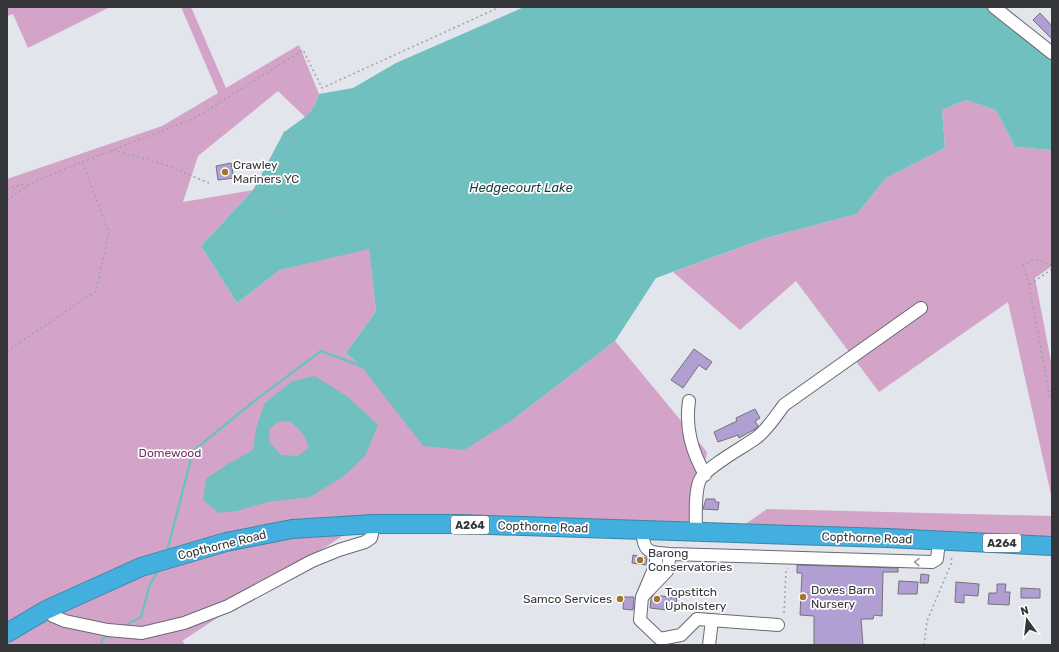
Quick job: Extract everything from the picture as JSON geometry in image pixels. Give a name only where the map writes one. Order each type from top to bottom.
[{"type":"highway","name":"Copthorne Road","points":[[10,629],[46,610],[141,567],[226,542],[292,529],[374,524],[460,524],[1052,546]]},
{"type":"street","points":[[994,7],[1052,53]]},
{"type":"street","points":[[696,533],[696,503],[701,478],[723,460],[757,437],[771,424],[784,405],[921,308]]},
{"type":"street","points":[[689,401],[687,419],[690,440],[705,475]]},
{"type":"street","points":[[46,610],[53,616],[65,621],[142,639],[228,606],[312,561],[339,550],[365,542],[372,538],[374,524]]},
{"type":"street","points":[[642,531],[642,544],[647,550],[656,553],[670,554],[932,562],[937,559],[946,541]]},
{"type":"street","points":[[656,553],[656,564],[642,597],[640,620],[660,639],[671,641],[681,635],[697,619],[778,625]]},
{"type":"street","points":[[642,597],[667,571],[670,554]]},
{"type":"street","points":[[709,645],[712,620]]},
{"type":"path","points":[[7,200],[30,184],[195,118],[303,50],[322,88],[500,7]]},
{"type":"path","points":[[284,132],[300,146]]},
{"type":"path","points":[[112,150],[166,165],[209,183]]},
{"type":"path","points":[[7,351],[29,338],[72,306],[96,291],[109,232],[82,162]]},
{"type":"path","points":[[264,168],[282,176]]},
{"type":"path","points":[[7,189],[19,185],[30,184]]},
{"type":"path","points":[[253,190],[283,212]]},
{"type":"path","points":[[1052,265],[1035,259],[1023,265],[1029,284],[1052,408]]},
{"type":"path","points":[[1029,284],[1052,269]]},
{"type":"path","points":[[924,645],[927,621],[951,564],[946,541]]},
{"type":"path","points":[[784,613],[786,572],[788,566]]},
{"type":"green space","points":[[7,7],[110,7],[28,48],[13,14],[7,16]]},
{"type":"green space","name":"Domewood","points":[[181,7],[191,7],[226,88],[299,45],[319,94],[314,107],[305,117],[278,91],[198,156],[183,202],[253,190],[201,246],[237,303],[280,270],[369,248],[376,311],[346,353],[361,366],[515,418],[615,341],[707,452],[692,533],[347,533],[182,641],[186,645],[7,645],[7,179],[162,126],[218,93]]},
{"type":"green space","points":[[966,100],[996,110],[1015,147],[1052,150],[1052,266],[1035,278],[1052,367],[1052,499],[1008,302],[879,392],[796,281],[740,330],[673,272],[766,238],[857,214],[886,178],[945,148],[942,110]]},
{"type":"green space","points":[[767,509],[1052,516],[1052,537],[740,528]]},
{"type":"water","name":"Hedgecourt Lake","points":[[524,7],[993,7],[1052,53],[1052,150],[1015,147],[996,110],[966,100],[942,110],[945,148],[886,178],[857,214],[766,238],[656,278],[615,341],[515,418],[464,450],[423,446],[361,366],[346,353],[376,311],[369,249],[280,270],[237,303],[201,246],[253,190],[284,132],[305,117],[314,107],[319,94],[353,88],[396,63]]},
{"type":"water","points":[[315,376],[348,397],[378,425],[365,456],[344,476],[310,497],[268,502],[237,511],[219,513],[203,500],[206,479],[226,465],[253,450],[256,429],[264,404],[292,381]],"holes":[[[289,421],[299,429],[306,440],[308,448],[298,456],[281,455],[270,443],[269,429],[278,422]]]},
{"type":"building","points":[[1040,13],[1052,26],[1052,39],[1033,20]]},
{"type":"building","name":"Crawley Mariners YC","points":[[231,163],[234,178],[218,180],[216,166]]},
{"type":"building","points":[[694,349],[712,362],[706,370],[699,365],[683,388],[671,380]]},
{"type":"building","points":[[755,409],[760,418],[755,421],[758,426],[755,429],[739,438],[738,435],[718,442],[714,432],[737,421],[736,418]]},
{"type":"building","points":[[706,499],[715,499],[715,502],[719,502],[718,510],[703,509]]},
{"type":"building","name":"Barong Conservatories","points":[[633,555],[647,558],[646,565],[632,563]]},
{"type":"building","points":[[797,565],[898,568],[898,572],[883,572],[882,616],[874,615],[873,619],[861,619],[863,645],[814,645],[814,616],[800,615],[802,573],[797,573]]},
{"type":"building","points":[[921,574],[929,575],[928,583],[920,583]]},
{"type":"building","points":[[899,581],[918,582],[917,594],[898,594]]},
{"type":"building","points":[[956,582],[979,584],[978,596],[964,595],[964,603],[955,602]]},
{"type":"building","points":[[997,584],[1006,584],[1005,592],[1010,592],[1009,605],[988,604],[989,593],[997,593]]},
{"type":"building","points":[[1021,588],[1040,589],[1040,598],[1021,598]]},
{"type":"building","points":[[654,595],[677,598],[675,611],[650,608],[651,598]]},
{"type":"building","points":[[624,597],[634,597],[633,610],[623,609]]},
{"type":"waterway","points":[[168,548],[193,451],[253,402],[321,351],[361,366]]},
{"type":"waterway","points":[[126,625],[141,617],[149,587],[158,570]]},
{"type":"waterway","points":[[102,645],[102,639],[106,637]]},
{"type":"place","name":"Crawley Mariners YC","points":[[225,172]]},
{"type":"place","name":"Barong Conservatories","points":[[640,560]]},
{"type":"place","name":"Doves Barn Nursery","points":[[803,597]]},
{"type":"place","name":"Samco Services","points":[[620,599]]},
{"type":"place","name":"Topstitch Upholstery","points":[[657,599]]}]
